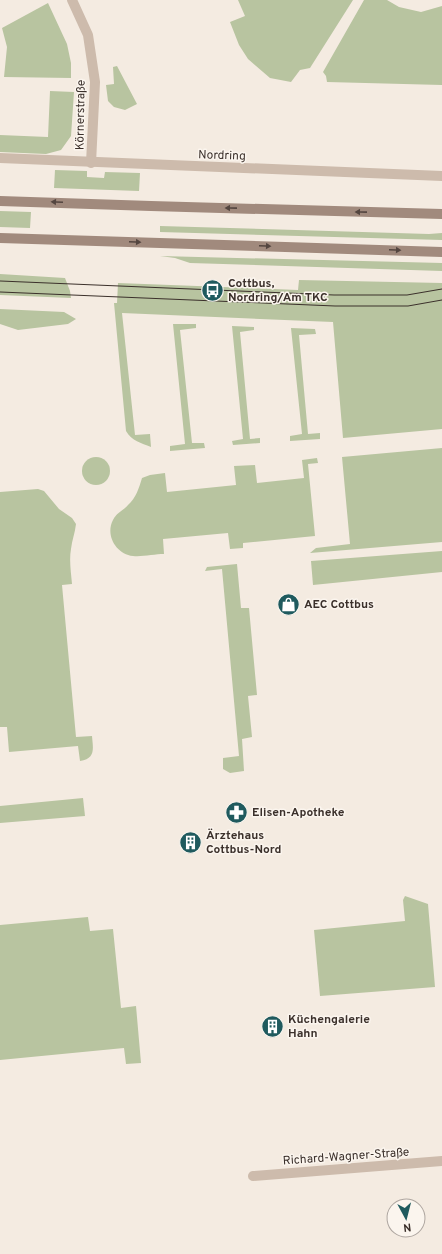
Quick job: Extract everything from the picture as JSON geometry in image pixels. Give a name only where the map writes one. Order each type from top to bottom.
[{"type":"main road","points":[[0,201],[442,214]]},
{"type":"main road","points":[[0,238],[442,252]]},
{"type":"street","name":"Körnerstraße","points":[[72,0],[88,35],[95,82],[91,162]]},
{"type":"street","name":"Nordring","points":[[0,158],[442,176]]},
{"type":"street","name":"Richard-Wagner-Straße","points":[[252,1176],[442,1161]]},
{"type":"green space","points":[[238,0],[353,0],[310,68],[300,70],[291,82],[270,78],[248,59],[239,45],[230,22],[245,16]]},
{"type":"green space","points":[[364,0],[387,0],[399,7],[421,12],[442,6],[442,85],[327,82],[326,76],[323,72]]},
{"type":"green space","points":[[48,3],[67,44],[71,63],[71,78],[4,77],[7,47],[2,28]]},
{"type":"green space","points":[[117,66],[137,104],[125,110],[114,107],[108,101],[106,85],[114,84],[113,67]]},
{"type":"green space","points":[[50,91],[74,92],[71,136],[61,150],[46,154],[0,152],[0,135],[48,137]]},
{"type":"green space","points":[[55,170],[87,171],[87,177],[104,178],[105,172],[140,173],[139,191],[54,188]]},
{"type":"green space","points":[[0,211],[31,212],[30,228],[0,227]]},
{"type":"green space","points":[[160,226],[429,234],[442,233],[442,240],[160,232]]},
{"type":"green space","points":[[160,256],[442,263],[442,271],[190,263],[175,258]]},
{"type":"green space","points":[[0,274],[65,278],[71,298],[0,295]]},
{"type":"green space","points":[[299,280],[442,283],[442,429],[343,438],[333,322],[122,313],[135,435],[150,434],[151,447],[137,441],[128,434],[126,431],[114,303],[117,303],[118,283],[298,290]]},
{"type":"green space","points":[[0,309],[64,312],[76,319],[68,324],[18,330],[0,324]]},
{"type":"green space","points":[[173,324],[196,324],[196,328],[180,330],[192,443],[204,443],[205,448],[170,451],[170,446],[185,444]]},
{"type":"green space","points":[[232,326],[254,327],[254,330],[240,332],[250,439],[260,438],[260,443],[233,445],[232,441],[243,439]]},
{"type":"green space","points":[[291,328],[315,329],[316,334],[299,335],[308,434],[320,433],[320,439],[290,441],[290,436],[302,434]]},
{"type":"green space","points":[[442,448],[442,542],[310,553],[316,548],[350,544],[342,457]]},
{"type":"green space","points":[[96,457],[102,458],[106,461],[109,465],[109,477],[106,481],[102,484],[96,485],[90,484],[86,481],[83,477],[82,471],[83,465],[86,461],[90,458]]},
{"type":"green space","points":[[317,458],[318,463],[308,464],[315,536],[243,543],[243,548],[230,549],[228,533],[163,539],[164,554],[137,556],[122,552],[117,548],[111,537],[110,532],[113,520],[116,515],[133,499],[142,478],[150,475],[165,473],[167,492],[236,485],[234,466],[255,465],[257,483],[304,478],[302,460]]},
{"type":"green space","points":[[38,489],[44,491],[59,509],[72,518],[76,524],[70,553],[72,584],[62,585],[76,737],[92,736],[93,749],[91,755],[89,758],[80,761],[78,746],[9,752],[7,727],[0,727],[0,492]]},
{"type":"green space","points":[[442,551],[442,572],[313,585],[311,561]]},
{"type":"green space","points":[[237,564],[241,608],[249,608],[257,695],[248,696],[252,737],[242,739],[244,771],[230,773],[223,769],[223,758],[239,756],[222,569],[205,571],[207,567]]},
{"type":"green space","points":[[83,798],[85,816],[0,823],[0,806]]},
{"type":"green space","points":[[405,896],[428,904],[435,987],[320,996],[314,930],[405,921],[403,900]]},
{"type":"green space","points":[[88,917],[90,931],[113,929],[121,1008],[136,1006],[141,1063],[126,1064],[124,1048],[0,1060],[0,925]]},
{"type":"tram line","points":[[0,281],[334,295],[407,295],[442,289]]},
{"type":"tram line","points":[[0,292],[335,306],[408,306],[442,300]]},
{"type":"place","name":"Cottbus, Nordring/Am TKC","points":[[213,290]]},
{"type":"place","name":"AEC Cottbus","points":[[289,604]]},
{"type":"place","name":"Elisen-Apotheke","points":[[236,812]]},
{"type":"place","name":"Ärztehaus Cottbus-Nord","points":[[191,842]]},
{"type":"place","name":"Küchengalerie Hahn","points":[[272,1026]]}]
